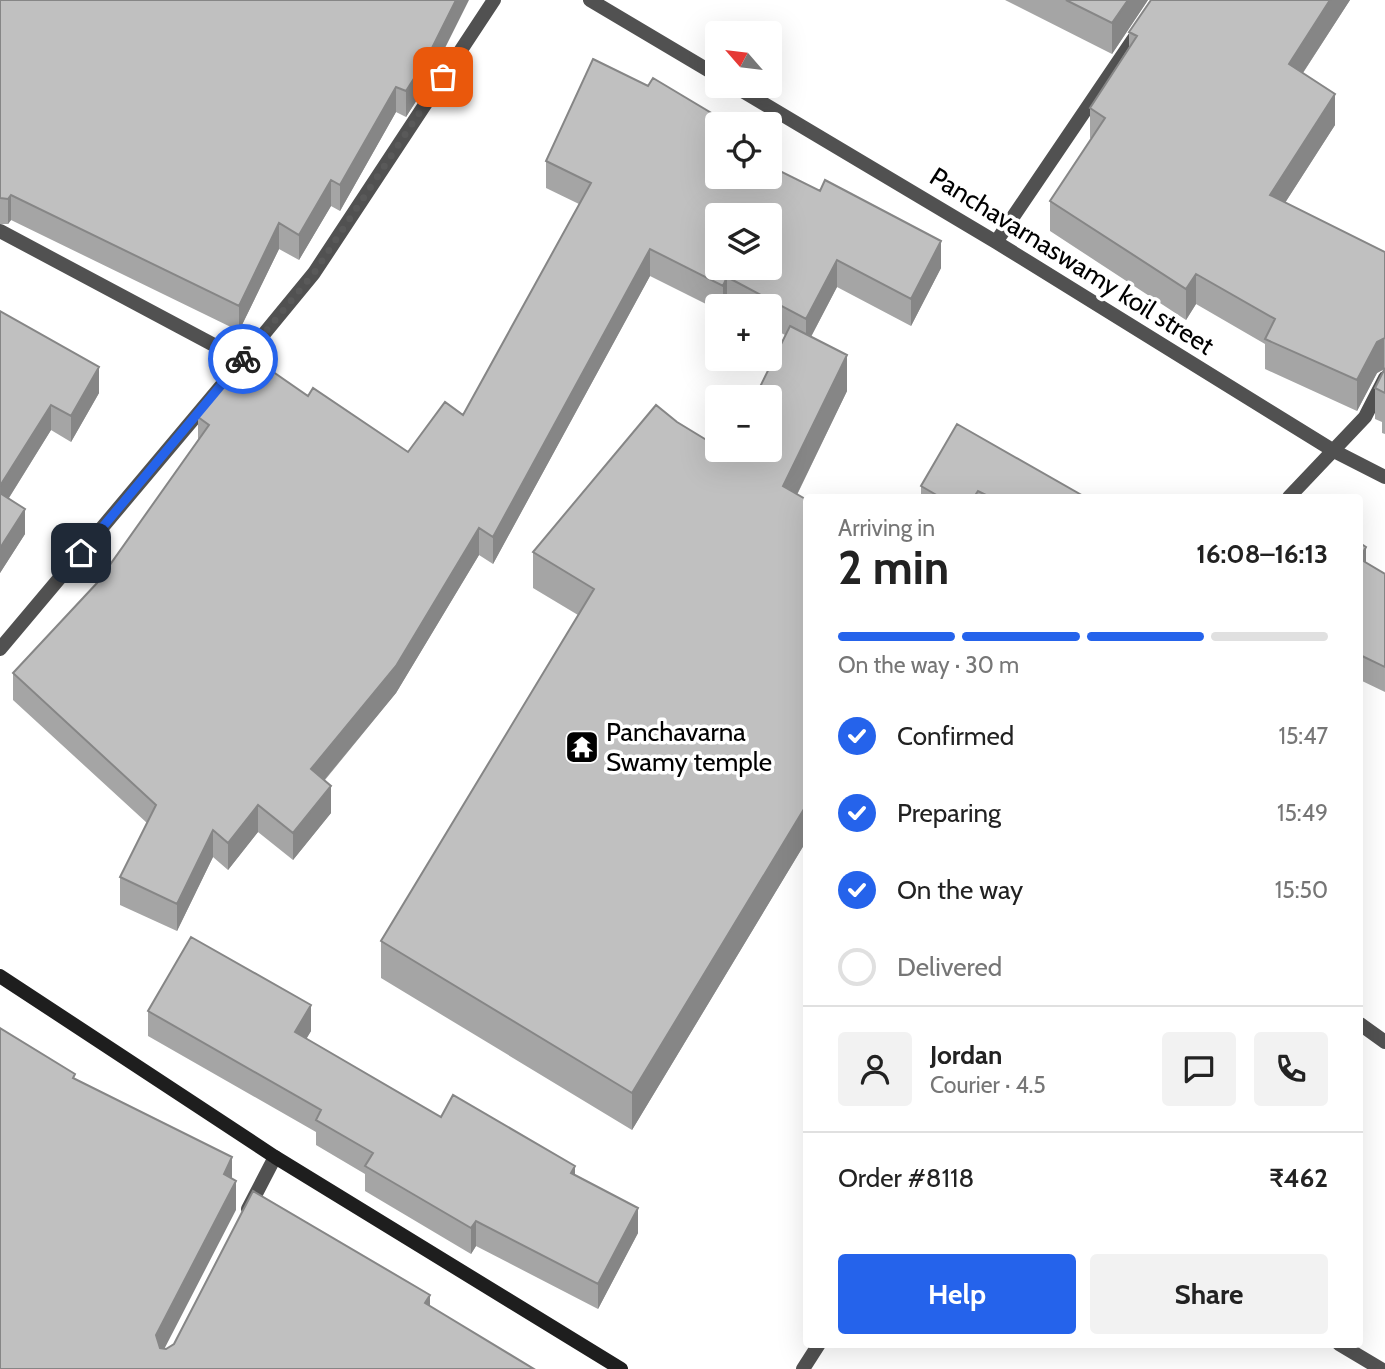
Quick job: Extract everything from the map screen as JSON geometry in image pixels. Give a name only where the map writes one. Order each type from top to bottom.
[{"type":"main road","points":[[0,976],[275,1157],[621,1369]]},
{"type":"street","points":[[0,649],[314,273],[494,0]]},
{"type":"street","points":[[590,0],[705,68]]},
{"type":"street","points":[[996,242],[1160,0]]},
{"type":"street","name":"Panchavarnaswamy koil street","points":[[754,98],[996,242],[1334,451],[1385,477]]},
{"type":"street","points":[[0,231],[242,360]]},
{"type":"street","points":[[1292,494],[1365,417],[1385,378]]},
{"type":"street","points":[[1363,1026],[1385,1042]]},
{"type":"street","points":[[238,1228],[275,1157]]},
{"type":"street","points":[[803,1369],[816,1348]]},
{"type":"street","points":[[1346,1348],[1381,1369]]},
{"type":"building","points":[[0,0],[456,0],[427,58],[406,91],[396,87],[340,185],[331,180],[299,235],[279,223],[239,306],[11,195],[8,199],[0,198]]},
{"type":"building","points":[[1066,0],[1128,0],[1112,23]]},
{"type":"building","points":[[1151,0],[1330,0],[1289,64],[1335,94],[1270,195],[1385,252],[1385,338],[1377,342],[1357,380],[1265,339],[1275,319],[1196,274],[1186,289],[1050,201],[1105,118],[1090,108],[1137,36],[1129,32]]},
{"type":"building","points":[[593,59],[648,86],[653,78],[710,112],[705,112],[705,189],[782,189],[782,172],[820,191],[825,180],[941,241],[911,299],[837,260],[806,319],[782,306],[782,294],[759,294],[733,280],[782,280],[782,203],[705,203],[705,277],[650,249],[493,537],[479,528],[396,666],[311,769],[331,786],[293,833],[258,805],[228,843],[213,830],[177,904],[120,877],[156,805],[13,673],[97,583],[209,425],[198,417],[243,351],[308,396],[313,388],[408,452],[445,402],[463,415],[591,183],[546,161]]},
{"type":"building","points":[[711,280],[726,280],[723,286]]},
{"type":"building","points":[[0,311],[99,367],[71,416],[51,405],[0,486]]},
{"type":"building","points":[[790,326],[847,355],[783,486],[803,498],[803,811],[632,1093],[381,941],[594,589],[533,552],[656,405],[705,439],[705,462],[782,462],[782,385],[761,385],[768,371],[782,371],[782,342]]},
{"type":"building","points":[[1385,368],[1385,393],[1375,388]]},
{"type":"building","points":[[957,424],[1080,494],[984,494],[978,491],[976,494],[935,494],[921,486]]},
{"type":"building","points":[[0,493],[25,509],[0,548]]},
{"type":"building","points":[[1363,561],[1385,574],[1385,667],[1363,656]]},
{"type":"building","points":[[191,937],[311,1005],[295,1032],[441,1117],[453,1095],[575,1166],[571,1173],[638,1208],[598,1284],[476,1221],[471,1228],[365,1166],[373,1153],[316,1120],[321,1110],[148,1011]]},
{"type":"building","points":[[0,1028],[75,1074],[73,1078],[232,1157],[224,1174],[236,1181],[156,1335],[160,1348],[166,1349],[174,1344],[253,1191],[430,1295],[425,1303],[534,1369],[0,1369]]},
{"type":"way so far","points":[[243,359],[314,273],[443,77]]},
{"type":"place","name":"Panchavarna Swamy temple","points":[[582,747]]},
{"type":"route","points":[[81,553],[243,359]]}]
